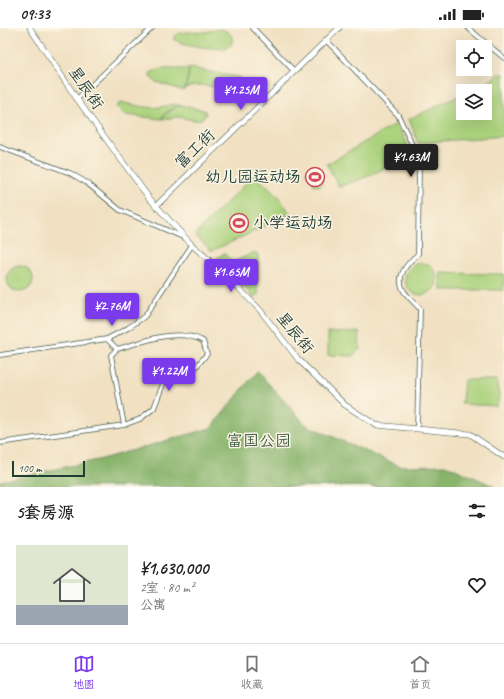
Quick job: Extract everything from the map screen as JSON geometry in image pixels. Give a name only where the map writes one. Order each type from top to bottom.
[{"type":"street","name":"星辰街","points":[[30,28],[77,99],[156,206],[187,239],[260,310],[298,359],[345,405],[376,425],[470,434],[504,457]]},
{"type":"street","points":[[77,99],[152,28]]},
{"type":"street","points":[[253,28],[294,71]]},
{"type":"street","name":"富工街","points":[[156,206],[338,28]]},
{"type":"street","points":[[468,28],[504,58]]},
{"type":"street","points":[[326,40],[398,115],[419,161],[418,254],[408,263],[400,277],[401,286],[420,309],[417,428]]},
{"type":"street","points":[[0,147],[70,173],[87,183],[120,210],[187,239]]},
{"type":"street","points":[[0,355],[106,339],[128,328],[145,316],[192,244]]},
{"type":"street","points":[[0,443],[124,425],[140,419],[154,408],[166,376],[177,368],[196,367],[207,354],[203,341],[193,336],[176,335],[117,349],[111,356],[124,425]]},
{"type":"street","points":[[106,339],[117,349]]},
{"type":"green space","points":[[221,29],[228,32],[233,38],[231,45],[224,49],[185,44],[173,39],[183,32],[205,32]]},
{"type":"green space","points":[[190,68],[238,77],[243,81],[242,87],[228,89],[199,85],[186,88]]},
{"type":"green space","points":[[161,69],[189,69],[185,89],[181,90],[156,82],[150,77],[150,73]]},
{"type":"green space","points":[[499,74],[504,74],[504,136],[418,143],[409,119],[456,97],[456,120],[492,120],[492,84],[484,84]]},
{"type":"green space","points":[[124,103],[151,108],[171,104],[178,105],[165,113],[161,119],[125,115],[116,106]]},
{"type":"green space","points":[[179,105],[204,110],[206,114],[201,119],[197,120],[179,117],[162,119],[166,114]]},
{"type":"green space","points":[[396,124],[404,136],[411,155],[369,176],[339,187],[327,164]]},
{"type":"green space","name":"幼儿园运动场","points":[[312,166],[321,176],[322,184],[319,186],[314,185],[307,172],[308,168]]},
{"type":"green space","name":"小学运动场","points":[[253,176],[257,177],[279,198],[291,214],[212,251],[195,235]]},
{"type":"green space","points":[[255,252],[258,255],[258,295],[254,297],[217,258],[224,253],[233,262]]},
{"type":"green space","points":[[418,263],[424,263],[434,270],[437,279],[436,285],[430,292],[424,295],[418,295],[408,288],[405,282],[405,276],[412,266]]},
{"type":"green space","points":[[20,266],[29,270],[33,279],[29,288],[20,292],[11,288],[7,279],[11,270]]},
{"type":"green space","points":[[440,273],[504,274],[504,290],[441,290]]},
{"type":"green space","points":[[359,332],[360,349],[353,356],[328,355],[328,333]]},
{"type":"green space","name":"富国公园","points":[[257,371],[306,425],[400,466],[446,465],[494,486],[0,487],[0,481],[98,460],[211,428]]},
{"type":"green space","points":[[464,380],[497,380],[499,394],[497,406],[462,404]]},
{"type":"place","name":"幼儿园运动场","points":[[315,177]]},
{"type":"place","name":"小学运动场","points":[[239,223]]}]
